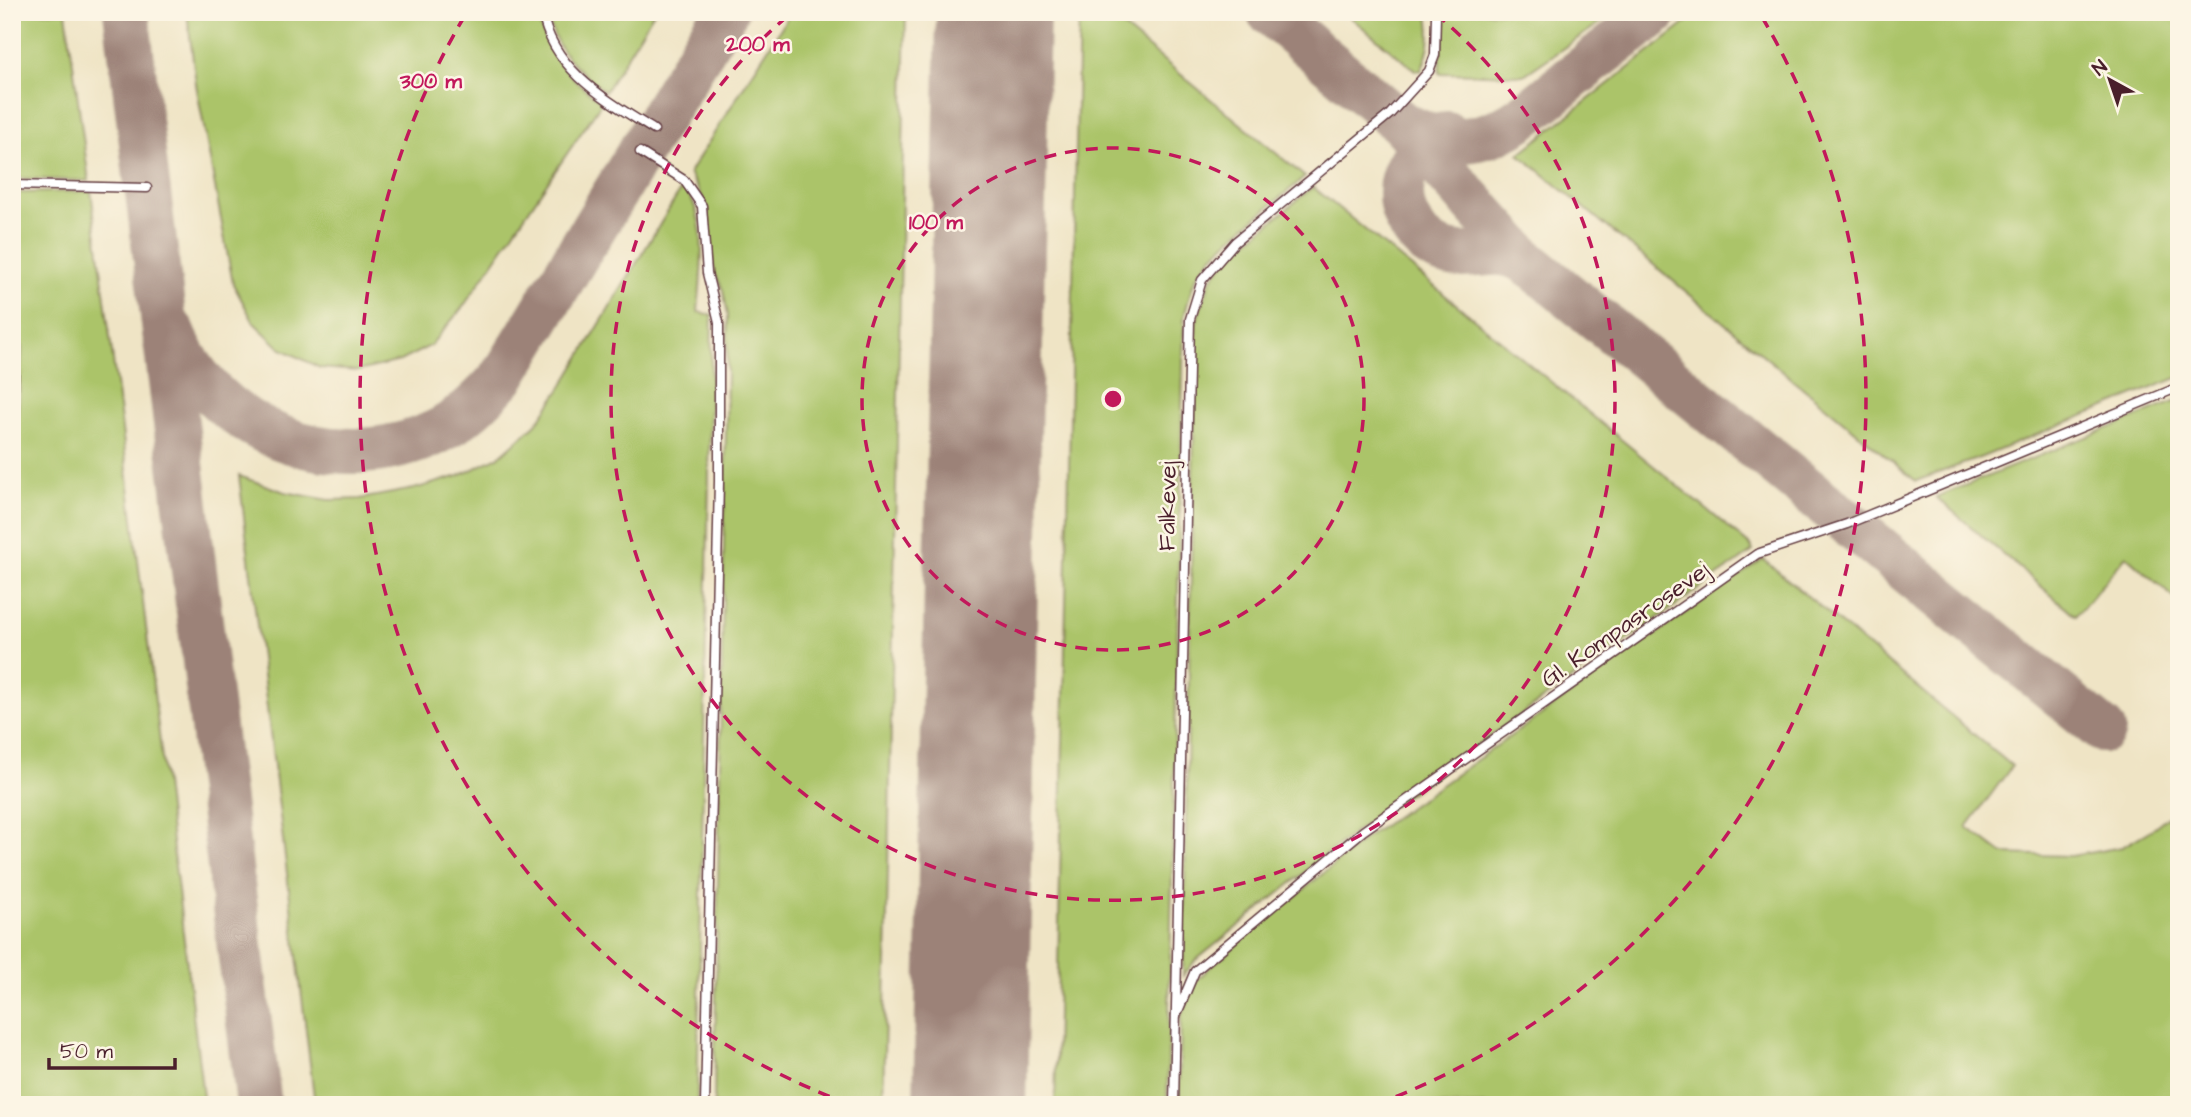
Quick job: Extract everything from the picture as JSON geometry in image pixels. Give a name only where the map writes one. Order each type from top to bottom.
[{"type":"lane","points":[[542,12],[555,50],[575,74],[602,97],[654,130]]},
{"type":"lane","name":"Falkevej","points":[[1174,1105],[1190,319],[1202,281],[1234,242],[1390,114],[1429,71],[1435,55],[1437,29],[1434,12]]},
{"type":"lane","points":[[640,152],[684,180],[702,206],[708,273],[719,322],[719,481],[705,1105]]},
{"type":"lane","points":[[12,185],[147,188]]},
{"type":"lane","points":[[12,334],[15,358],[12,421]]},
{"type":"lane","name":"Gl. Kompasrosevej","points":[[1175,1016],[1195,971],[1363,831],[1758,554],[1847,524],[2179,387]]},
{"type":"green space","points":[[12,12],[66,12],[89,181],[12,178]]},
{"type":"green space","points":[[187,12],[537,12],[540,26],[552,52],[579,84],[602,102],[463,307],[430,346],[400,361],[358,371],[320,368],[280,348],[254,323],[233,284],[196,84]]},
{"type":"green space","points":[[548,12],[654,12],[605,92],[576,67],[560,48],[550,25]]},
{"type":"green space","points":[[791,12],[906,12],[883,1105],[714,1105],[728,315],[723,290],[715,273],[707,206],[689,173]]},
{"type":"green space","points":[[1079,12],[1105,12],[1305,177],[1232,238],[1206,264],[1197,276],[1184,317],[1167,1105],[1055,1105]]},
{"type":"green space","points":[[1344,12],[1427,12],[1429,42],[1421,71],[1415,70]]},
{"type":"green space","points":[[1444,12],[1616,12],[1524,75],[1439,73]]},
{"type":"green space","points":[[1700,12],[2172,12],[2179,19],[2179,377],[1916,481],[1519,154]]},
{"type":"green space","points":[[683,186],[692,199],[697,214],[702,246],[698,312],[712,315],[697,1105],[315,1105],[239,476],[285,492],[329,500],[360,499],[414,489],[459,476],[500,456],[536,424],[562,387]]},
{"type":"green space","points":[[1313,187],[1750,545],[1753,551],[1355,832],[1195,961],[1183,976],[1196,323],[1210,281],[1225,260]]},
{"type":"green space","points":[[91,191],[204,1105],[12,1105],[12,495],[22,351],[12,270],[12,193]]},
{"type":"green space","points":[[2179,400],[2179,602],[2126,556],[2076,616],[1936,497]]},
{"type":"green space","points":[[1763,559],[2012,766],[1967,827],[2003,854],[2071,856],[2122,847],[2151,830],[2179,807],[2179,1105],[1179,1105],[1181,1016],[1196,981],[1208,969],[1367,837]]},
{"type":"taxiway","points":[[126,12],[259,1105]]},
{"type":"taxiway","points":[[172,331],[191,367],[216,397],[247,421],[281,438],[319,448],[357,451],[397,446],[445,428],[472,408],[504,375],[725,12]]},
{"type":"taxiway","points":[[1269,12],[1402,124],[1526,261],[2103,730]]},
{"type":"taxiway","points":[[1402,124],[1447,140],[1464,140],[1495,132],[1524,116],[1656,12]]},
{"type":"taxiway","points":[[1447,134],[1434,139],[1418,151],[1405,173],[1401,197],[1409,224],[1420,238],[1444,252],[1463,255],[1501,253],[1526,261]]},
{"type":"runway","points":[[970,1105],[993,12]]}]
